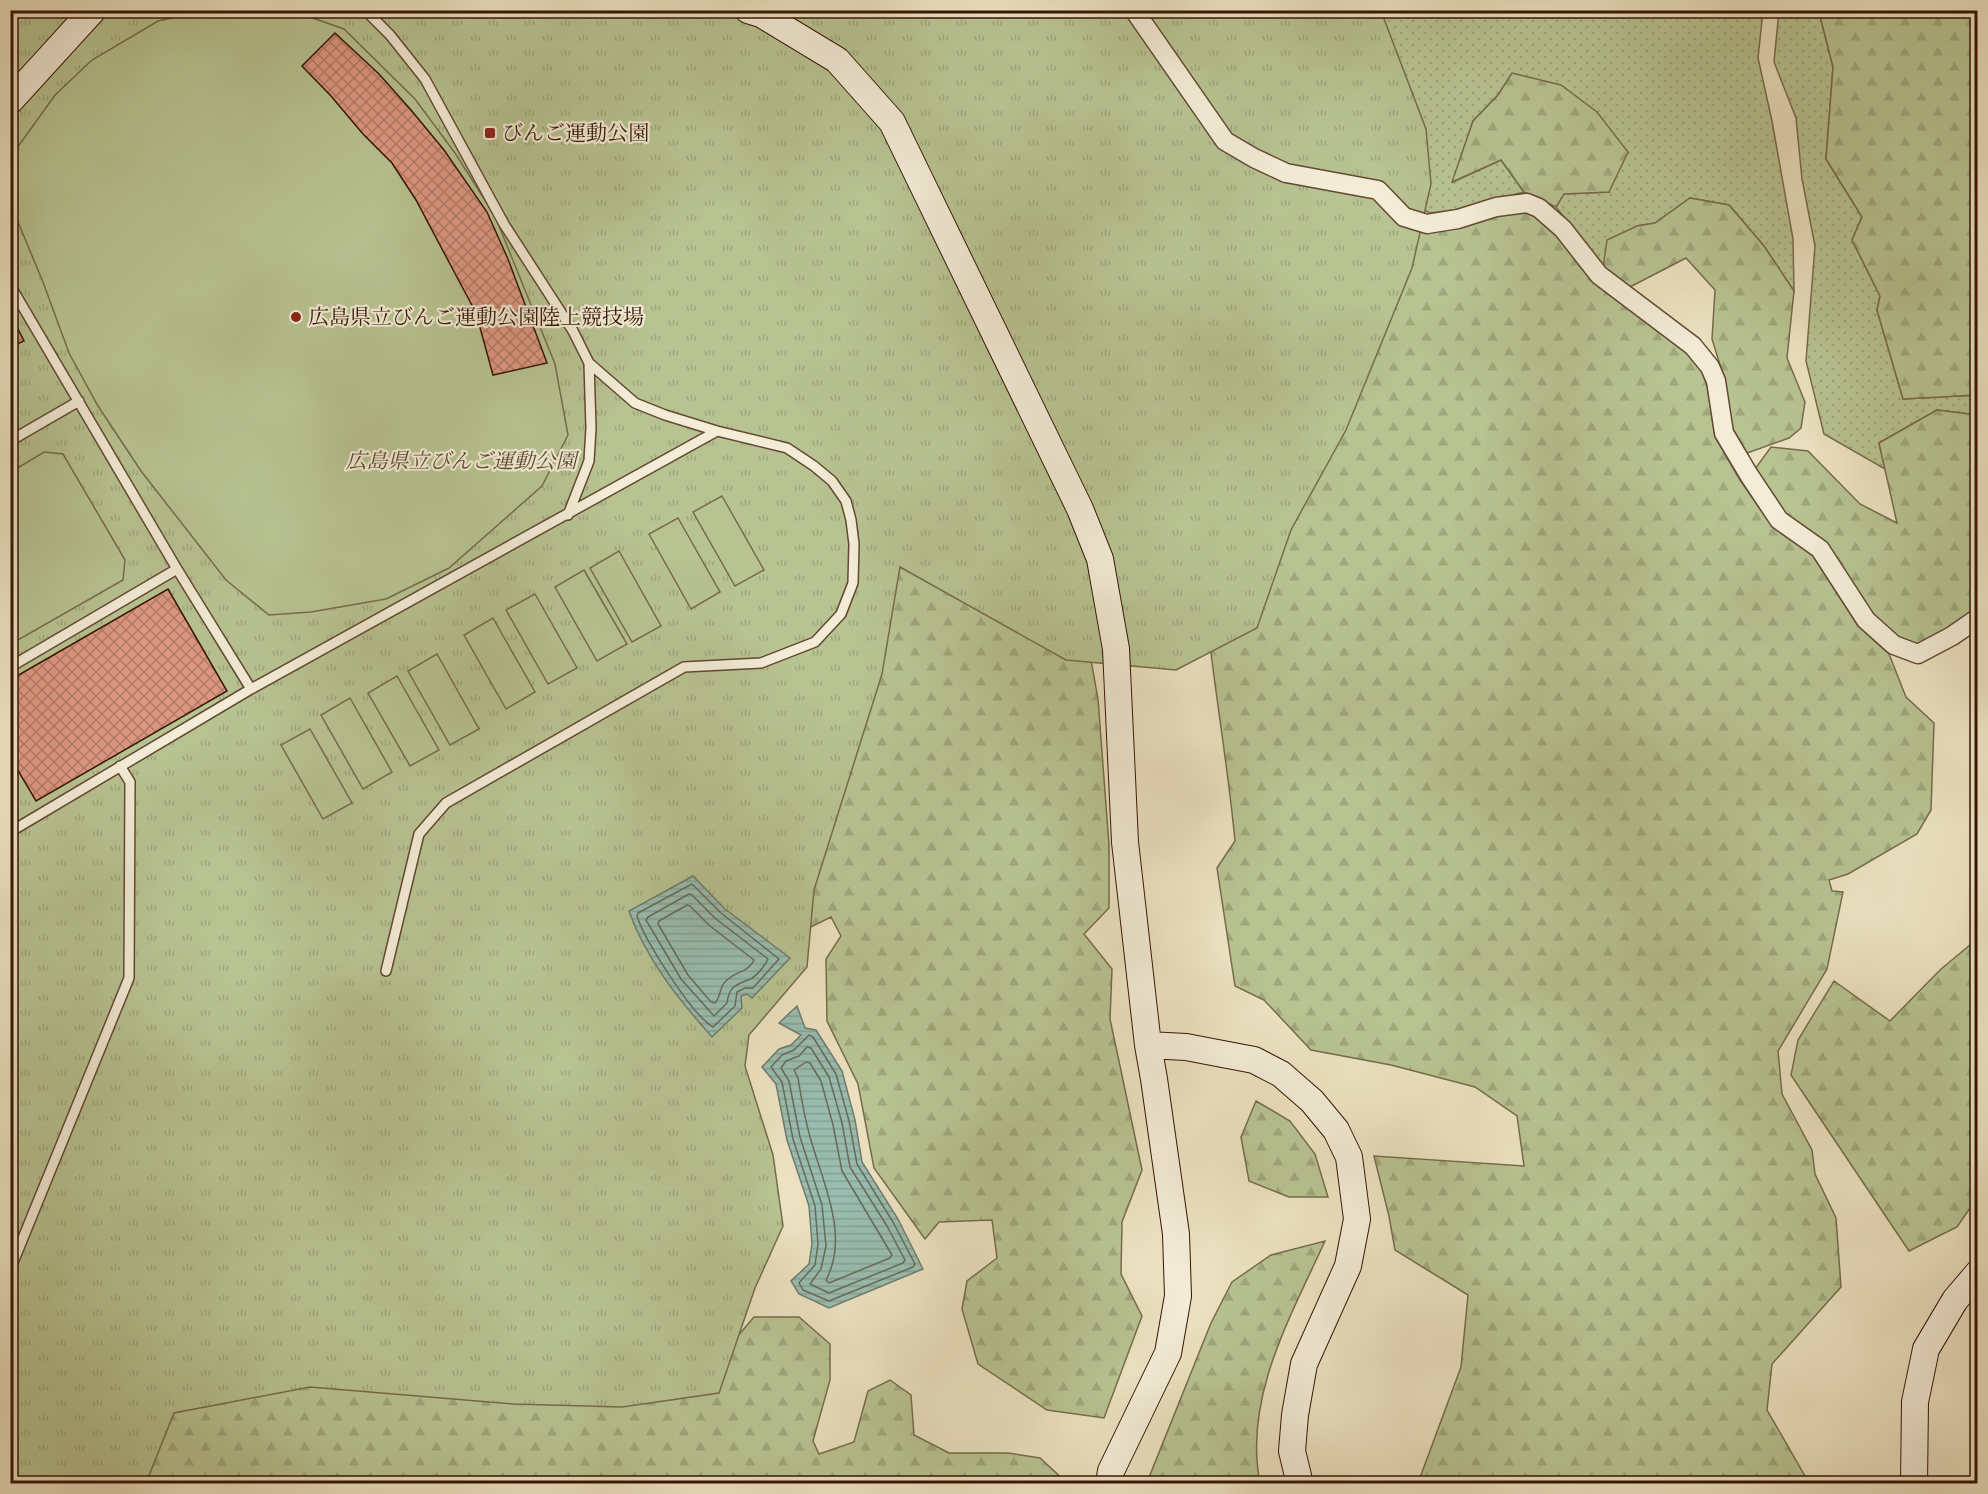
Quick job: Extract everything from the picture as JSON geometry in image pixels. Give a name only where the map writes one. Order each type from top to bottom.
[{"type":"street","points":[[10,102],[93,10]]},
{"type":"street","points":[[748,10],[761,14],[837,60],[891,122],[1080,509],[1100,559],[1116,649],[1125,842],[1148,1045],[1176,1234],[1178,1296],[1168,1353],[1111,1471],[1109,1484]]},
{"type":"street","points":[[1134,10],[1225,141],[1254,158],[1286,173],[1378,190],[1404,217],[1427,224],[1458,219],[1496,207],[1527,203],[1539,208],[1563,229],[1599,275],[1693,346],[1710,368],[1716,381],[1724,433],[1749,475],[1779,520],[1820,549],[1866,620],[1894,645],[1918,654],[1952,636],[1977,618]]},
{"type":"street","points":[[1148,1045],[1186,1047],[1254,1060],[1281,1074],[1312,1101],[1336,1131],[1349,1157],[1357,1219],[1348,1266],[1304,1364],[1295,1415],[1292,1451],[1300,1484]]},
{"type":"street","points":[[1914,1484],[1915,1402],[1926,1349],[1955,1300],[1977,1273]]},
{"type":"lane","points":[[365,10],[390,35],[425,79],[504,224],[573,331],[590,363],[635,403],[717,431],[787,448],[832,481],[846,501],[854,544],[853,583],[841,614],[815,642],[761,663],[684,667],[446,803],[419,834],[386,971]]},
{"type":"lane","points":[[10,285],[177,569],[251,689]]},
{"type":"lane","points":[[568,514],[589,461],[590,363]]},
{"type":"lane","points":[[10,441],[79,401]]},
{"type":"lane","points":[[10,832],[251,689],[717,431]]},
{"type":"lane","points":[[10,667],[177,569]]},
{"type":"lane","points":[[10,1270],[129,978],[130,782],[120,766]]},
{"type":"green space","name":"広島県立びんご運動公園陸上競技場","points":[[290,10],[344,29],[415,99],[455,153],[495,216],[555,364],[568,435],[542,486],[449,568],[386,599],[311,612],[269,615],[226,580],[141,471],[98,406],[69,353],[18,222],[11,201],[10,171],[12,155],[55,95],[92,60],[158,21],[203,11]]},
{"type":"green space","points":[[1822,10],[1977,11],[1977,395],[1903,399],[1877,310],[1880,296],[1852,240],[1862,217],[1826,159],[1833,67],[1820,16]]},
{"type":"green space","name":"広島県立びんご運動公園","points":[[10,11],[1381,11],[1426,129],[1431,184],[1412,268],[1346,430],[1291,530],[1257,628],[1176,670],[1066,660],[900,567],[882,674],[814,890],[807,967],[749,1035],[745,1066],[773,1155],[783,1226],[755,1288],[719,1393],[622,1407],[513,1404],[310,1387],[174,1413],[146,1483],[11,1483]]},
{"type":"green space","points":[[1145,11],[1763,11],[1758,58],[1793,239],[1794,291],[1764,246],[1729,205],[1690,198],[1655,223],[1637,226],[1603,268],[1556,207],[1563,194],[1609,192],[1512,74],[1498,95],[1473,121],[1453,182],[1501,160],[1524,192],[1460,209],[1430,213],[1409,203]]},
{"type":"green space","points":[[1779,11],[1822,11],[1820,16],[1833,67],[1826,159],[1862,217],[1852,240],[1880,296],[1877,310],[1903,399],[1977,395],[1977,415],[1937,410],[1879,443],[1885,469],[1824,434],[1806,361],[1815,246],[1802,179],[1796,118],[1774,62]]},
{"type":"green space","points":[[1512,73],[1561,85],[1597,112],[1628,152],[1609,192],[1564,194],[1556,207],[1524,192],[1501,160],[1452,182],[1473,121],[1498,95]]},
{"type":"green space","points":[[1690,198],[1729,205],[1764,246],[1794,291],[1787,358],[1805,402],[1801,428],[1789,438],[1747,453],[1732,427],[1724,378],[1712,339],[1715,290],[1686,258],[1626,289],[1603,268],[1607,240],[1637,226],[1655,223]]},
{"type":"green space","points":[[1526,212],[1556,235],[1593,282],[1686,352],[1702,372],[1707,384],[1715,437],[1740,480],[1772,526],[1813,556],[1858,626],[1889,654],[1906,697],[1934,723],[1931,810],[1917,834],[1848,874],[1829,880],[1832,891],[1843,892],[1827,969],[1778,1051],[1782,1094],[1812,1150],[1815,1174],[1836,1218],[1841,1287],[1772,1364],[1767,1410],[1809,1483],[1418,1483],[1461,1367],[1468,1295],[1395,1250],[1374,1156],[1524,1166],[1517,1116],[1475,1087],[1391,1065],[1311,1050],[1264,1000],[1235,986],[1217,868],[1235,841],[1210,645],[1399,226],[1427,233],[1460,228],[1498,216]]},
{"type":"green space","points":[[1937,410],[1977,415],[1977,613],[1917,650],[1896,642],[1782,517],[1752,473],[1771,447],[1808,451],[1860,504],[1897,523],[1879,443]]},
{"type":"green space","points":[[44,452],[63,454],[125,560],[123,580],[11,644],[11,472]]},
{"type":"green space","points":[[722,496],[764,570],[735,586],[693,512]]},
{"type":"green space","points":[[678,518],[720,592],[691,609],[649,534]]},
{"type":"green space","points":[[884,533],[1082,610],[1098,699],[1109,845],[1109,908],[1084,934],[1112,969],[1110,1019],[1142,1170],[1122,1222],[1121,1274],[1142,1316],[1104,1418],[1047,1410],[978,1364],[962,1309],[967,1281],[997,1258],[992,1220],[939,1222],[925,1239],[874,1168],[858,1084],[827,1021],[826,959],[841,936],[831,917],[805,930]]},
{"type":"green space","points":[[619,551],[661,626],[632,642],[590,568]]},
{"type":"green space","points":[[584,570],[627,644],[597,661],[555,587]]},
{"type":"green space","points":[[535,594],[577,668],[548,684],[506,610]]},
{"type":"green space","points":[[493,618],[535,692],[506,709],[464,635]]},
{"type":"green space","points":[[437,654],[479,729],[450,745],[408,671]]},
{"type":"green space","points":[[397,676],[439,750],[410,766],[368,693]]},
{"type":"green space","points":[[350,698],[392,772],[363,789],[321,715]]},
{"type":"green space","points":[[310,729],[352,803],[323,819],[281,745]]},
{"type":"green space","points":[[1977,939],[1977,1198],[1957,1227],[1909,1251],[1791,1075],[1798,1040],[1834,981],[1890,1021],[1940,970]]},
{"type":"green space","points":[[1256,1101],[1290,1121],[1315,1154],[1328,1197],[1289,1197],[1249,1181],[1241,1137]]},
{"type":"green space","points":[[1325,1241],[1285,1328],[1264,1389],[1258,1420],[1257,1451],[1260,1483],[1150,1483],[1150,1475],[1211,1323],[1232,1282],[1271,1255]]},
{"type":"green space","points":[[754,1317],[799,1317],[830,1344],[830,1380],[813,1441],[819,1454],[854,1442],[868,1391],[890,1380],[911,1395],[914,1435],[949,1453],[1008,1453],[1040,1458],[1067,1483],[11,1484],[156,1391],[708,1371]]},
{"type":"water","points":[[693,876],[725,909],[790,958],[752,998],[747,994],[741,996],[742,1008],[712,1037],[654,962],[644,946],[629,911]]},
{"type":"water","points":[[797,1006],[805,1028],[816,1030],[842,1071],[855,1120],[862,1162],[898,1219],[923,1269],[829,1308],[799,1294],[791,1281],[809,1264],[812,1244],[809,1206],[787,1140],[776,1084],[762,1067],[779,1049],[791,1045],[801,1035],[779,1023]]},
{"type":"building","points":[[335,33],[379,74],[411,110],[444,150],[487,212],[508,259],[547,363],[493,375],[476,313],[416,200],[392,163],[302,66]]},
{"type":"building","points":[[14,321],[24,341],[13,346],[10,341],[10,323]]},
{"type":"building","points":[[168,589],[227,691],[36,801],[10,757],[10,680]]},
{"type":"place","name":"びんご運動公園","points":[[490,133]]},
{"type":"place","name":"広島県立びんご運動公園陸上競技場","points":[[296,317]]}]
